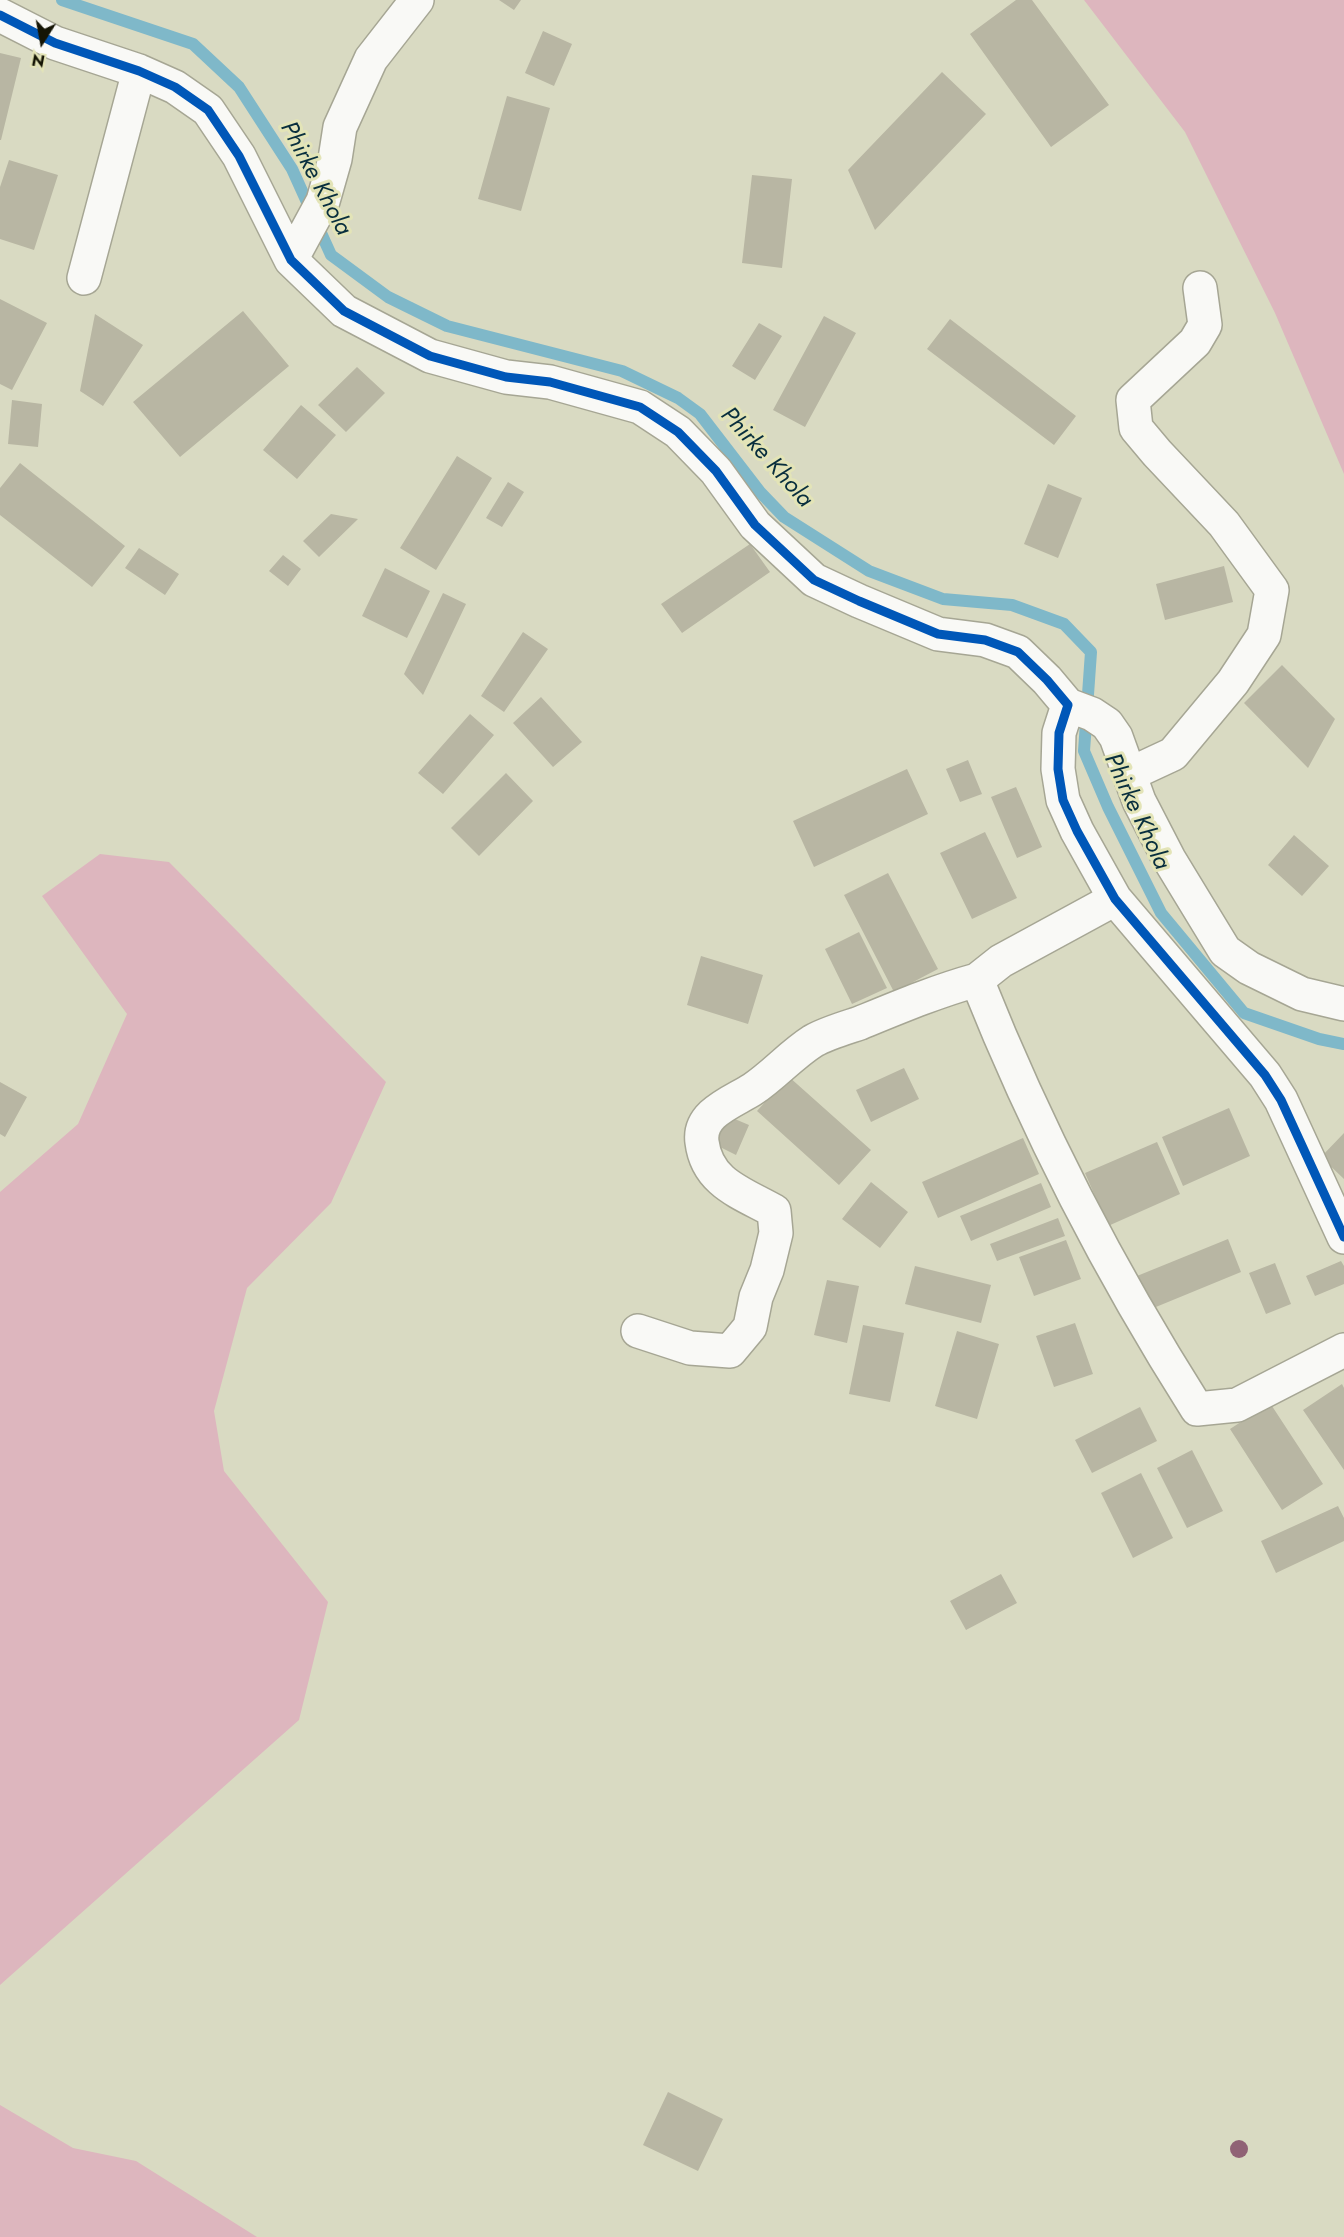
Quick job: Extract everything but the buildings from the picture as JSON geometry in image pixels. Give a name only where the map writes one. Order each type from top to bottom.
[{"type":"street","points":[[291,260],[317,213],[335,159],[340,127],[371,59],[417,0]]},
{"type":"street","points":[[0,15],[55,43],[139,71],[175,87],[208,110],[238,156],[291,260],[344,311],[430,356],[506,377],[550,382],[640,407],[678,432],[716,471],[755,525],[814,580],[938,634],[985,640],[1018,652],[1047,680],[1068,705],[1092,714],[1107,724],[1116,737],[1140,801],[1169,859],[1226,951],[1249,968],[1302,994],[1344,1004]]},
{"type":"street","points":[[84,278],[139,71]]},
{"type":"street","points":[[1130,774],[1173,754],[1233,682],[1264,635],[1272,590],[1224,524],[1136,428],[1133,400],[1195,342],[1205,325],[1200,288]]},
{"type":"street","points":[[1068,705],[1059,733],[1058,769],[1063,800],[1077,831],[1115,899],[1265,1076],[1281,1100],[1344,1237]]},
{"type":"street","points":[[638,1330],[690,1348],[730,1350],[750,1327],[756,1297],[767,1270],[776,1233],[774,1211],[722,1183],[712,1170],[707,1163],[701,1139],[707,1119],[726,1103],[750,1091],[770,1077],[790,1057],[816,1040],[949,988],[977,980],[1001,961],[1115,899]]},
{"type":"street","points":[[977,980],[1009,1062],[1050,1151],[1106,1256],[1197,1409],[1237,1406],[1344,1350]]},
{"type":"shaded area","points":[[1084,0],[1344,0],[1344,474],[1275,313],[1185,132]]},
{"type":"shaded area","points":[[100,854],[169,862],[386,1082],[331,1203],[247,1288],[214,1411],[224,1471],[328,1602],[299,1720],[0,1985],[0,1192],[78,1124],[127,1014],[42,896]]},
{"type":"shaded area","points":[[0,2105],[73,2148],[136,2161],[257,2237],[0,2237]]},
{"type":"waterway","name":"Phirke Khola","points":[[62,0],[193,44],[239,87],[292,169],[331,255],[388,297],[447,326],[622,371],[678,398],[700,414],[760,492],[784,517],[869,571],[943,599],[1012,605],[1064,624],[1091,652],[1084,751],[1108,807],[1161,913],[1244,1013],[1319,1039],[1344,1044]]},
{"type":"cycle path","points":[[0,15],[55,43],[139,71],[175,87],[208,110],[239,156],[291,260],[344,311],[430,356],[506,377],[550,382],[640,407],[678,432],[716,471],[755,525],[814,580],[938,634],[985,640],[1018,652],[1047,680],[1068,705],[1059,733],[1058,769],[1063,800],[1077,831],[1115,899],[1265,1075],[1281,1100],[1344,1237]]}]
